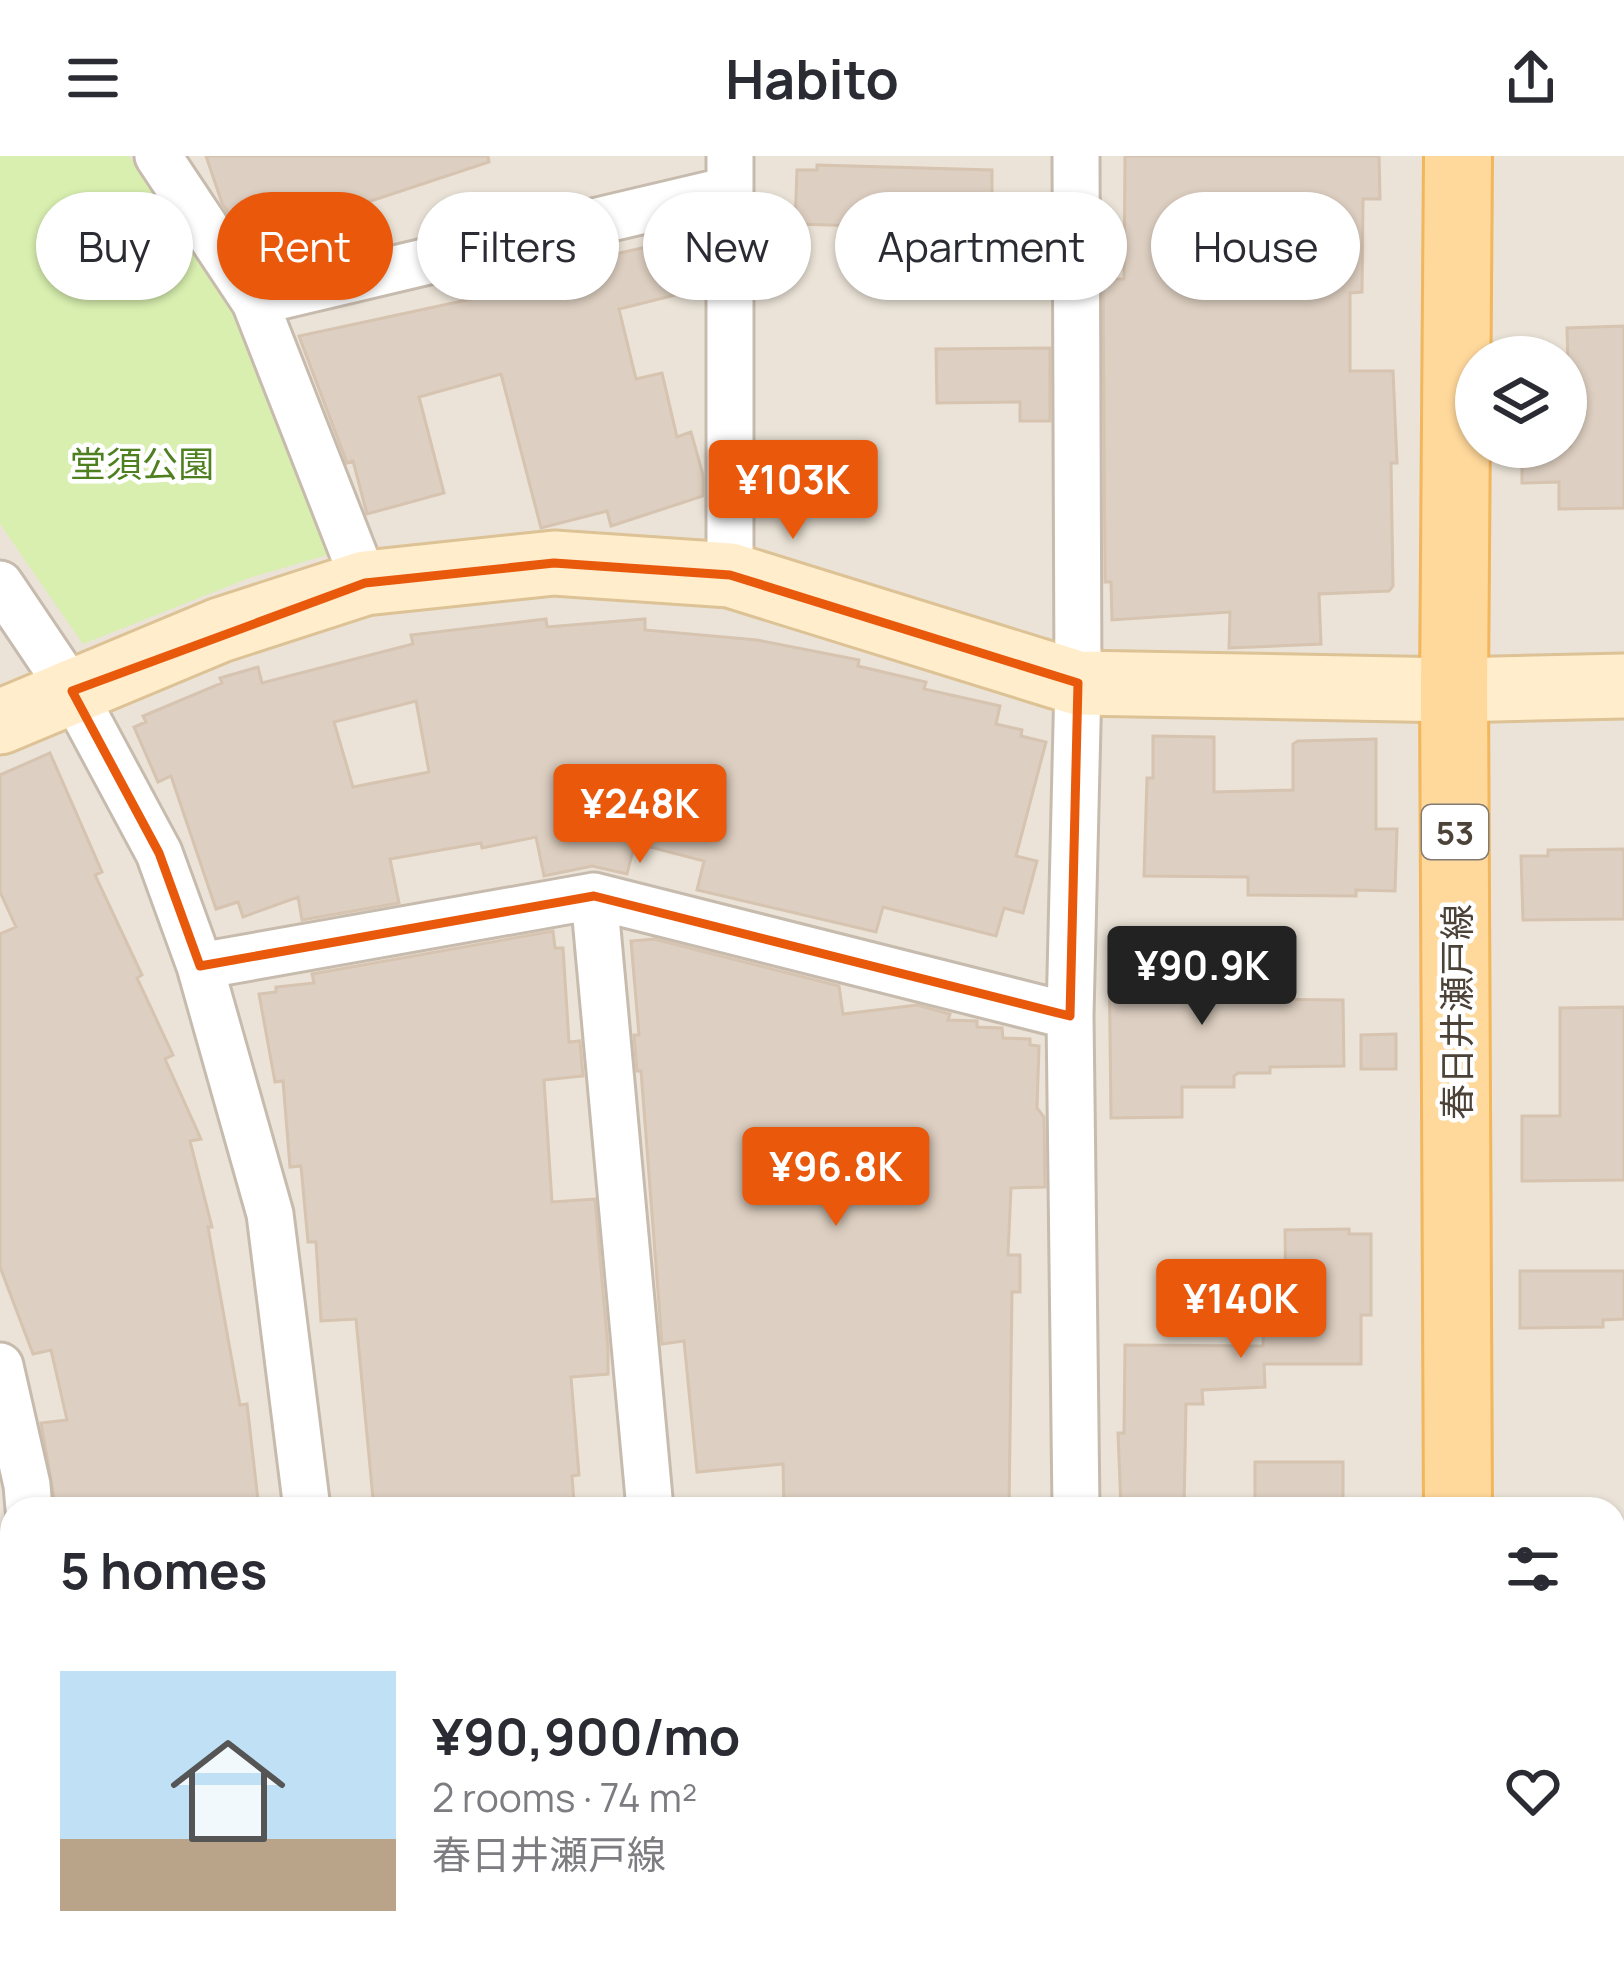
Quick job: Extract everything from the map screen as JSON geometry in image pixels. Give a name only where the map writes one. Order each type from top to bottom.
[{"type":"main road","name":"春日井瀬戸線","points":[[1458,156],[1454,690],[1458,1497]]},
{"type":"street","points":[[158,156],[255,302],[365,583]]},
{"type":"street","points":[[1076,156],[1078,683],[1070,1016],[1076,1497]]},
{"type":"street","points":[[255,302],[729,173],[730,575]]},
{"type":"street","points":[[0,722],[220,630],[365,583],[554,562],[730,575],[1078,683],[1454,690],[1624,686]]},
{"type":"street","points":[[0,584],[72,691],[159,854],[200,966],[270,1214],[305,1497]]},
{"type":"street","points":[[200,966],[594,896],[1070,1016]]},
{"type":"street","points":[[594,896],[649,1497]]},
{"type":"street","points":[[0,1366],[28,1497]]},
{"type":"highlighted area","points":[[554,563],[730,575],[1078,683],[1070,1016],[594,896],[200,966],[159,853],[72,691],[365,583]]},
{"type":"shaded area","points":[[0,156],[1624,156],[1624,1497],[0,1497]]},
{"type":"green space","name":"堂須公園","points":[[0,156],[129,156],[153,192],[36,192],[36,300],[193,300],[193,253],[217,289],[217,300],[224,300],[236,318],[334,553],[249,578],[83,644],[0,524]]},
{"type":"building","points":[[206,156],[488,156],[489,162],[393,194],[218,192]]},
{"type":"building","points":[[1125,156],[1379,156],[1380,199],[1363,199],[1362,292],[1360,192],[1151,192],[1151,300],[1350,300],[1350,371],[1393,371],[1397,463],[1391,463],[1393,586],[1389,591],[1319,594],[1321,644],[1229,648],[1230,612],[1112,620],[1111,582],[1105,582],[1103,300],[1127,300]]},
{"type":"building","points":[[817,165],[992,170],[992,192],[835,192],[835,225],[811,224],[811,192],[796,192],[797,170],[817,170]]},
{"type":"building","points":[[643,248],[643,300],[655,300],[619,309],[636,379],[662,373],[677,437],[691,432],[703,475],[703,496],[611,526],[607,511],[541,528],[501,374],[419,397],[444,493],[367,514],[353,461],[347,463],[299,336],[467,300],[619,300],[619,253]]},
{"type":"building","points":[[1624,326],[1624,508],[1559,509],[1559,482],[1522,483],[1522,468],[1587,468],[1587,336],[1567,336],[1567,328]]},
{"type":"building","points":[[1050,348],[1050,421],[1020,421],[1020,402],[937,403],[936,349]]},
{"type":"building","points":[[546,619],[547,627],[645,619],[645,630],[757,640],[859,660],[858,666],[926,682],[924,689],[1000,706],[996,724],[1046,742],[1016,856],[1037,861],[1023,913],[1004,908],[996,936],[883,907],[876,932],[697,890],[704,861],[635,843],[627,874],[592,866],[544,876],[536,837],[390,859],[399,903],[302,920],[298,897],[243,917],[238,902],[216,909],[171,776],[158,782],[134,727],[146,722],[143,716],[222,683],[220,678],[258,667],[262,683],[413,644],[411,635]],"holes":[[[416,701],[429,772],[353,787],[334,722]]]},
{"type":"building","points":[[1153,736],[1214,737],[1214,792],[1293,790],[1293,744],[1376,739],[1376,829],[1397,829],[1395,891],[1356,890],[1356,896],[1248,895],[1248,877],[1144,876]]},
{"type":"building","points":[[50,753],[102,872],[95,875],[173,1055],[165,1059],[201,1139],[190,1141],[212,1227],[208,1227],[240,1405],[247,1404],[258,1497],[54,1497],[41,1423],[67,1420],[51,1350],[33,1354],[0,1267],[0,934],[16,927],[0,892],[0,775]]},
{"type":"building","points":[[1624,849],[1624,919],[1523,920],[1521,856],[1548,856],[1548,850]]},
{"type":"building","points":[[553,931],[555,948],[563,948],[569,1042],[580,1041],[583,1076],[544,1080],[552,1202],[595,1199],[608,1349],[608,1374],[571,1377],[579,1475],[572,1476],[574,1497],[373,1497],[356,1319],[321,1321],[316,1242],[308,1242],[301,1166],[290,1167],[283,1081],[275,1082],[259,994],[314,983],[312,974]]},
{"type":"building","points":[[654,939],[839,986],[843,1014],[917,1005],[950,1014],[948,1020],[1002,1028],[1003,1038],[1030,1039],[1030,1045],[1039,1046],[1037,1108],[1044,1117],[1045,1187],[1011,1188],[1008,1255],[1020,1255],[1020,1292],[1012,1292],[1009,1497],[784,1497],[783,1464],[697,1472],[684,1341],[662,1344],[641,1071],[637,1071],[634,1035],[639,1035],[631,941]]},
{"type":"building","points":[[1109,947],[1236,947],[1237,999],[1343,1000],[1344,1066],[1270,1067],[1270,1073],[1238,1073],[1234,1087],[1182,1087],[1182,1117],[1111,1118]]},
{"type":"building","points":[[1624,1007],[1624,1180],[1522,1181],[1522,1116],[1560,1116],[1560,1008]]},
{"type":"building","points":[[1396,1034],[1396,1069],[1361,1069],[1361,1035]]},
{"type":"building","points":[[1349,1229],[1349,1234],[1371,1234],[1371,1315],[1361,1315],[1361,1364],[1264,1364],[1265,1387],[1202,1390],[1203,1404],[1186,1404],[1184,1497],[1121,1497],[1118,1433],[1124,1433],[1125,1345],[1263,1346],[1264,1317],[1286,1317],[1285,1230]]},
{"type":"building","points":[[1520,1271],[1624,1271],[1624,1319],[1603,1320],[1603,1327],[1520,1328]]},
{"type":"building","points":[[1255,1462],[1343,1462],[1343,1497],[1255,1497]]}]
